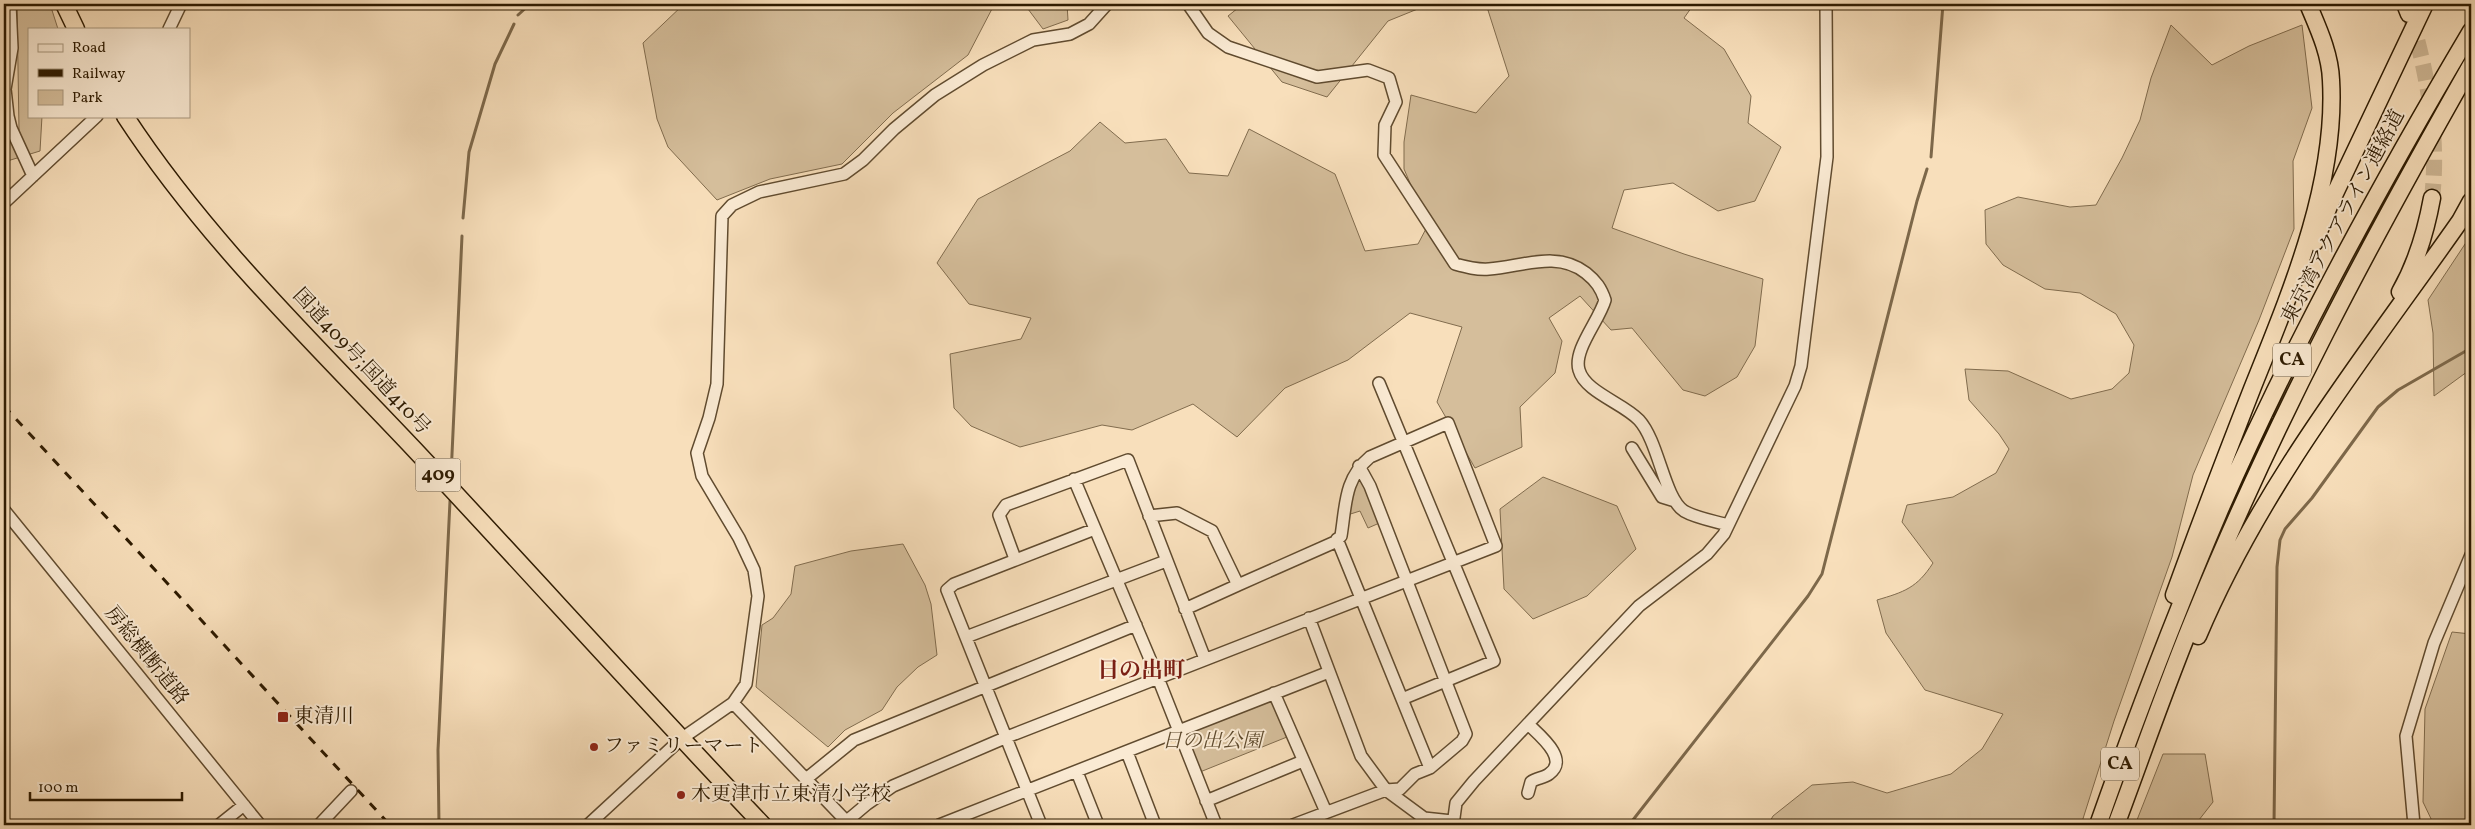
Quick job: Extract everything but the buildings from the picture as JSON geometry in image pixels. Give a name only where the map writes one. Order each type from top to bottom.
[{"type":"highway","points":[[64,4],[76,28]]},
{"type":"highway","points":[[2098,825],[2134,689],[2174,596],[2198,527],[2286,304],[2320,190],[2331,130],[2332,86],[2328,62],[2308,4]]},
{"type":"highway","points":[[2286,304],[2302,277],[2329,206],[2425,4]]},
{"type":"highway","name":"東京湾アクアライン連絡道","points":[[2098,825],[2142,702],[2220,511],[2266,411],[2335,274],[2471,31]]},
{"type":"highway","name":"東京湾アクアライン連絡道","points":[[2116,825],[2201,599],[2283,417],[2350,282],[2471,65]]},
{"type":"highway","name":"国道409号;国道410号","points":[[126,118],[152,158],[187,203],[257,283],[469,507],[681,739],[763,825]]},
{"type":"highway","points":[[2365,356],[2415,262],[2432,198]]},
{"type":"highway","points":[[2116,825],[2142,771],[2209,609],[2240,545],[2298,449],[2460,221],[2471,201]]},
{"type":"street","points":[[10,4],[12,48],[5,89],[8,116],[11,128],[33,176]]},
{"type":"street","points":[[169,28],[181,4]]},
{"type":"street","points":[[588,825],[681,739],[733,703],[746,684],[758,596],[754,570],[739,538],[702,476],[697,453],[709,418],[717,384],[722,216],[732,205],[759,192],[844,174],[863,160],[894,129],[935,95],[983,65],[1034,40],[1070,34],[1089,24],[1107,4]]},
{"type":"street","points":[[1188,4],[1208,33],[1228,47],[1317,78],[1368,70],[1389,78],[1396,102],[1385,125],[1384,155],[1455,264],[1468,268],[1488,270],[1539,261],[1560,261],[1578,267],[1596,281],[1605,300],[1600,315],[1579,351],[1578,368],[1583,378],[1592,388],[1616,402],[1638,419],[1648,432],[1675,501],[1684,511],[1728,525]]},
{"type":"street","points":[[1309,618],[1361,756],[1386,790],[1424,818],[1445,823],[1463,793],[1639,606],[1716,545],[1724,534],[1795,386],[1801,366],[1827,157],[1826,4]]},
{"type":"street","points":[[4,203],[95,118]]},
{"type":"street","points":[[1379,383],[1494,662],[1402,699]]},
{"type":"street","points":[[733,703],[846,824],[893,786],[1007,737],[1496,546],[1448,423],[1370,457],[1359,466],[1351,479],[1341,536],[1337,539],[1323,548],[1185,609]]},
{"type":"street","points":[[1632,448],[1662,497],[1675,501]]},
{"type":"street","points":[[1013,561],[1014,556],[1001,522],[1000,510],[1006,505],[1074,478],[1128,460],[1185,609],[1206,658]]},
{"type":"street","points":[[1293,825],[1386,790],[1400,789],[1414,774],[1430,768],[1462,741],[1466,734],[1370,486],[1359,466]]},
{"type":"street","points":[[1074,478],[1158,678],[1216,825]]},
{"type":"street","name":"房総横断道路","points":[[4,510],[260,825]]},
{"type":"street","points":[[1150,516],[1177,513],[1212,531],[1238,585]]},
{"type":"street","points":[[1041,825],[947,590],[954,584],[1095,528]]},
{"type":"street","points":[[1337,539],[1430,768]]},
{"type":"street","points":[[2414,825],[2406,736],[2434,642],[2471,555]]},
{"type":"street","points":[[966,637],[1166,560]]},
{"type":"street","points":[[806,780],[854,740],[1136,625]]},
{"type":"street","points":[[940,825],[1329,672]]},
{"type":"street","points":[[1274,694],[1326,812]]},
{"type":"street","points":[[1528,724],[1548,743],[1556,763],[1548,776],[1531,782],[1528,793]]},
{"type":"street","points":[[1127,752],[1155,825]]},
{"type":"street","points":[[1206,801],[1304,761]]},
{"type":"street","points":[[1077,772],[1098,825]]},
{"type":"street","points":[[319,825],[351,791]]},
{"type":"street","points":[[219,825],[244,805]]},
{"type":"green space","points":[[17,4],[50,4],[58,28],[28,28],[28,118],[42,118],[40,151],[4,162],[4,138],[10,142],[19,130]]},
{"type":"green space","points":[[684,4],[1067,4],[1068,20],[1043,29],[1025,5],[994,5],[968,55],[893,113],[842,164],[770,179],[717,200],[668,147],[657,119],[643,43]]},
{"type":"green space","points":[[1243,4],[1430,4],[1388,21],[1327,97],[1282,82],[1228,16]]},
{"type":"green space","points":[[1486,4],[1694,4],[1684,18],[1724,49],[1751,96],[1748,123],[1781,147],[1755,201],[1718,211],[1673,183],[1624,190],[1612,228],[1684,254],[1763,279],[1755,346],[1737,377],[1705,396],[1683,390],[1632,328],[1611,330],[1580,296],[1549,318],[1562,341],[1555,373],[1520,407],[1522,447],[1475,468],[1437,402],[1462,327],[1410,313],[1348,360],[1285,388],[1237,437],[1193,404],[1132,430],[1102,425],[1020,447],[971,426],[954,408],[950,354],[1021,339],[1031,318],[969,304],[937,263],[978,199],[1070,151],[1100,122],[1125,143],[1166,139],[1189,173],[1228,176],[1249,129],[1335,174],[1365,251],[1418,244],[1428,225],[1404,169],[1404,142],[1411,95],[1476,113],[1509,76]]},
{"type":"green space","points":[[2171,25],[2212,65],[2249,46],[2302,25],[2312,108],[2293,161],[2294,229],[2259,320],[2193,475],[2172,557],[2114,721],[2081,825],[1768,825],[1773,816],[1812,785],[1853,782],[1887,793],[1951,774],[1982,749],[2003,714],[1925,690],[1886,633],[1877,600],[1909,588],[1921,578],[1933,563],[1902,522],[1907,505],[1953,497],[1996,473],[2009,449],[1999,434],[1969,400],[1965,369],[2008,371],[2071,399],[2112,389],[2129,373],[2134,345],[2116,314],[2080,293],[2045,289],[2003,265],[1986,244],[1985,210],[2018,197],[2070,207],[2096,205],[2140,120],[2151,78]]},
{"type":"green space","points":[[2471,235],[2471,369],[2434,396],[2433,333],[2428,300]]},
{"type":"green space","points":[[1359,466],[1384,521],[1368,528],[1360,511],[1344,516]]},
{"type":"green space","points":[[1543,477],[1617,506],[1636,549],[1587,596],[1533,619],[1504,589],[1500,509]]},
{"type":"green space","points":[[903,544],[925,585],[931,604],[937,655],[918,667],[897,687],[882,710],[845,730],[828,747],[756,687],[762,625],[773,618],[791,594],[795,566],[851,551]]},
{"type":"green space","points":[[2452,632],[2471,634],[2471,825],[2434,825],[2423,802],[2425,709]]},
{"type":"green space","name":"日の出公園","points":[[1274,693],[1292,735],[1195,774],[1179,731]]},
{"type":"green space","points":[[2163,754],[2205,754],[2213,802],[2195,825],[2135,825]]},
{"type":"waterway","points":[[518,15],[530,4]]},
{"type":"waterway","points":[[1931,157],[1943,4]]},
{"type":"waterway","points":[[463,218],[469,152],[495,64],[514,24]]},
{"type":"waterway","points":[[1629,825],[1808,596],[1822,574],[1917,201],[1927,169]]},
{"type":"waterway","points":[[451,476],[462,236]]},
{"type":"waterway","points":[[2274,825],[2277,567],[2280,540],[2285,529],[2312,498],[2378,407],[2398,390],[2471,348]]},
{"type":"waterway","points":[[439,825],[438,750],[450,501]]},
{"type":"tunnel","points":[[2411,18],[2431,107],[2434,153],[2432,198]]},
{"type":"railway","points":[[4,406],[390,825]]},
{"type":"place","name":"東清川","points":[[283,717]]},
{"type":"place","name":"ファミリーマート","points":[[594,747]]},
{"type":"place","name":"木更津市立東清小学校","points":[[681,795]]},
{"type":"district","name":"日の出町","points":[[1141,671]]}]
